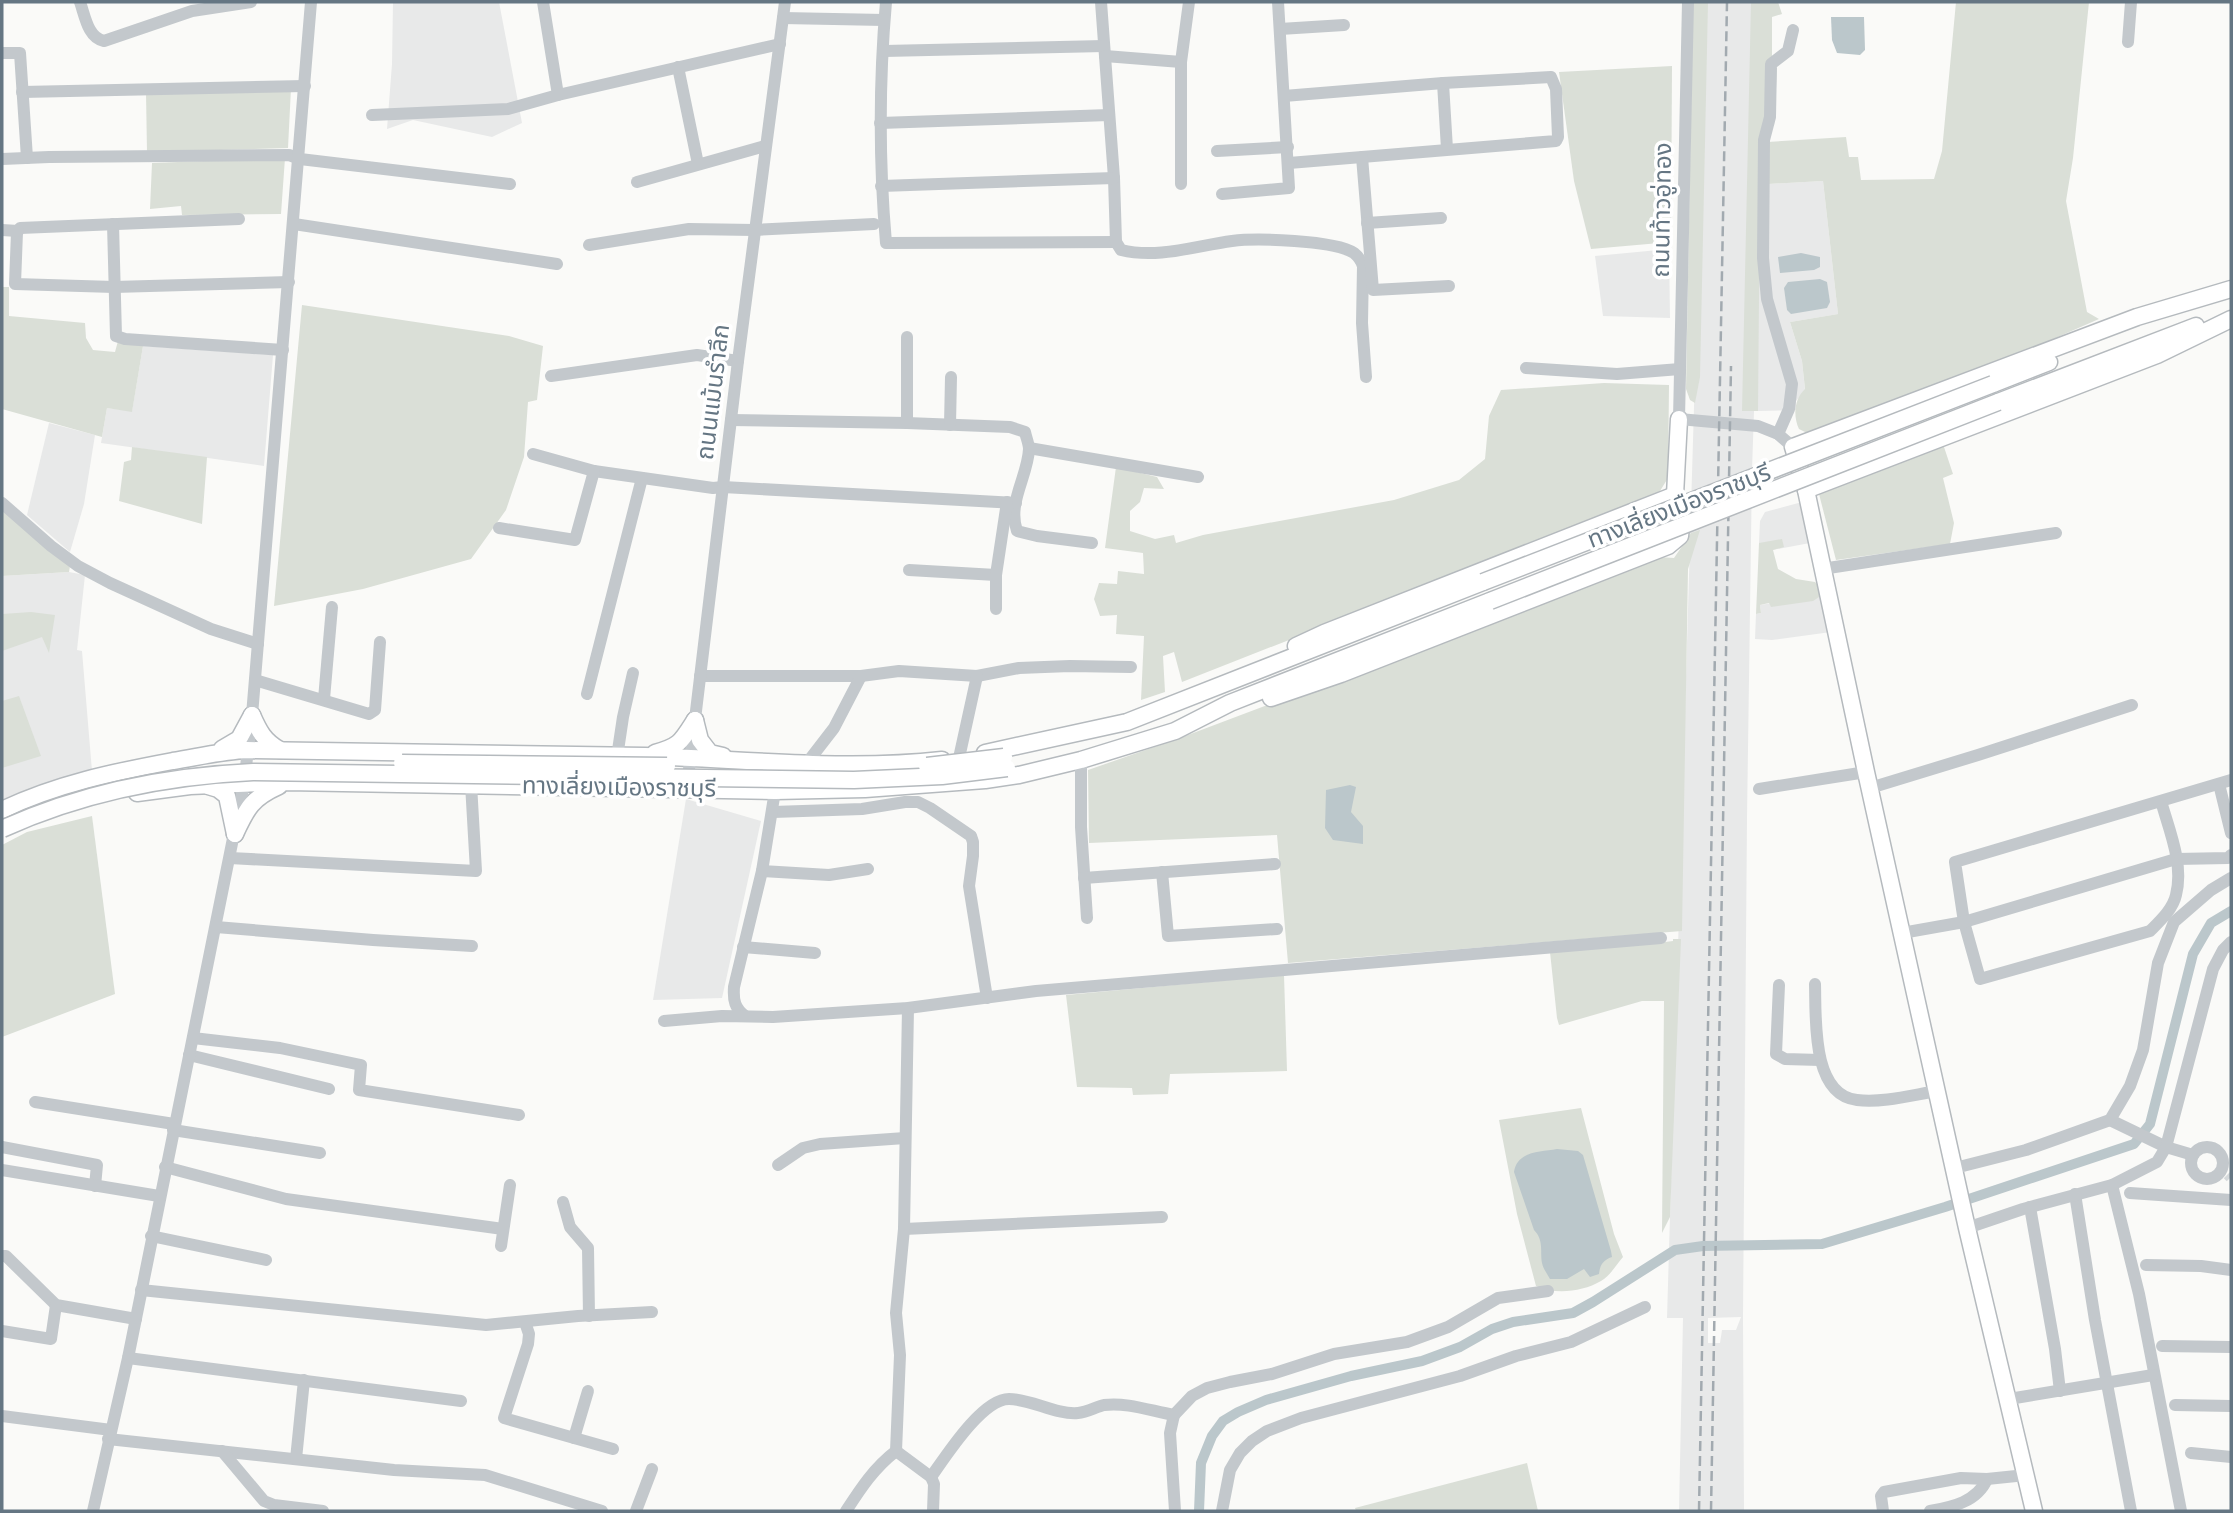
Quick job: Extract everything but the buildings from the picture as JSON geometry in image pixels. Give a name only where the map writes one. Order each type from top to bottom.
[{"type":"main road","name":"ทางเลี่ยงเมืองราชบุรี","points":[[2,819],[65,794],[108,782],[214,764],[644,765],[853,769],[1005,763],[1177,704],[2231,289]]},
{"type":"main road","points":[[2034,1511],[1966,1223],[1806,489],[1793,447],[2137,317],[2231,289]]},
{"type":"main road","name":"ทางเลี่ยงเมืองราชบุรี","points":[[2,829],[65,804],[110,792],[154,782],[222,774],[253,772],[854,780],[923,777],[1097,747],[1230,703],[2231,312]]},
{"type":"main road","points":[[1806,489],[2157,355],[2231,319]]},
{"type":"main road","points":[[1175,731],[1341,674],[1668,546],[1680,537],[1682,519],[1675,495],[1679,419]]},
{"type":"main road","points":[[1177,704],[1324,633],[1675,495]]},
{"type":"main road","name":"ทางเลี่ยงเมืองราชบุรี","points":[[2,836],[88,806],[141,792],[207,785],[287,782],[775,791],[946,785],[1019,775],[1081,760],[1175,731],[1230,703]]},
{"type":"main road","points":[[252,715],[267,743],[281,750]]},
{"type":"main road","points":[[216,752],[239,739],[252,715]]},
{"type":"main road","points":[[642,756],[673,748],[695,720]]},
{"type":"main road","points":[[695,720],[700,740],[710,753],[746,761]]},
{"type":"main road","name":"ทางเลี่ยงเมืองราชบุรี","points":[[2,810],[78,781],[216,752],[281,750],[642,756],[873,764],[959,758],[1031,745],[1127,722]]},
{"type":"main road","points":[[235,834],[254,799],[287,782]]},
{"type":"main road","points":[[207,785],[227,796],[235,834]]},
{"type":"street","points":[[81,2],[92,35],[104,41],[190,7],[251,2]]},
{"type":"street","points":[[93,1511],[128,1358],[244,784],[312,2]]},
{"type":"street","points":[[543,2],[558,94]]},
{"type":"street","name":"ถนนแม้นรำลึก","points":[[687,789],[754,230],[785,2]]},
{"type":"street","points":[[886,2],[880,123],[881,186],[886,243],[1116,243]]},
{"type":"street","points":[[1101,2],[1116,243],[1121,250],[1135,254],[1186,251],[1233,241],[1274,240],[1348,250],[1361,260],[1363,266],[1366,377]]},
{"type":"street","points":[[1181,184],[1181,62],[1189,2]]},
{"type":"street","points":[[1222,194],[1289,188],[1278,2]]},
{"type":"street","name":"ถนนท้าวอู่ทอง","points":[[1679,419],[1688,2]]},
{"type":"street","points":[[2127,42],[2131,2]]},
{"type":"street","points":[[783,19],[884,20]]},
{"type":"street","points":[[1280,29],[1344,25]]},
{"type":"street","points":[[1779,434],[1789,409],[1792,384],[1767,299],[1763,258],[1764,140],[1770,117],[1771,64],[1788,51],[1793,30]]},
{"type":"street","points":[[372,115],[508,109],[558,94],[780,44]]},
{"type":"street","points":[[884,51],[1105,51],[1181,62]]},
{"type":"street","points":[[2,53],[20,53],[27,158]]},
{"type":"street","points":[[678,66],[698,164]]},
{"type":"street","points":[[1284,96],[1551,77],[1556,89],[1556,141],[1289,163]]},
{"type":"street","points":[[1443,83],[1447,149]]},
{"type":"street","points":[[22,92],[305,86]]},
{"type":"street","points":[[880,123],[1109,115]]},
{"type":"street","points":[[637,181],[765,146]]},
{"type":"street","points":[[1217,151],[1288,147]]},
{"type":"street","points":[[2,159],[289,155],[300,159],[510,184]]},
{"type":"street","points":[[1362,157],[1373,290],[1450,286]]},
{"type":"street","points":[[881,186],[1114,178]]},
{"type":"street","points":[[1367,223],[1441,218]]},
{"type":"street","points":[[2,230],[18,231],[20,228],[55,225],[239,219]]},
{"type":"street","points":[[113,224],[116,336],[125,339],[283,350]]},
{"type":"street","points":[[294,224],[557,264]]},
{"type":"street","points":[[589,245],[689,229],[754,230],[874,224]]},
{"type":"street","points":[[18,231],[15,284],[114,287],[289,282]]},
{"type":"street","points":[[907,337],[907,423]]},
{"type":"street","points":[[551,376],[697,355],[738,361]]},
{"type":"street","points":[[1526,368],[1617,373],[1680,369]]},
{"type":"street","points":[[950,425],[951,377]]},
{"type":"street","points":[[1679,419],[1758,426],[1779,434],[1793,447]]},
{"type":"street","points":[[731,420],[1010,427],[1026,432],[1029,449],[1011,503],[996,575],[996,609]]},
{"type":"street","points":[[1029,449],[1198,477]]},
{"type":"street","points":[[533,454],[594,471],[713,488],[1011,503]]},
{"type":"street","points":[[499,528],[575,540],[594,471]]},
{"type":"street","points":[[587,694],[642,478]]},
{"type":"street","points":[[2,503],[78,566],[211,629],[258,644]]},
{"type":"street","points":[[1011,503],[1017,531],[1092,543]]},
{"type":"street","points":[[1822,569],[2056,534]]},
{"type":"street","points":[[909,570],[996,575]]},
{"type":"street","points":[[324,699],[332,607]]},
{"type":"street","points":[[255,680],[369,714],[375,710],[380,642]]},
{"type":"street","points":[[700,676],[861,676],[899,671],[976,676],[1019,668],[1132,667]]},
{"type":"street","points":[[617,757],[634,673]]},
{"type":"street","points":[[807,763],[834,728],[861,676]]},
{"type":"street","points":[[959,758],[976,676]]},
{"type":"street","points":[[1759,789],[1868,780],[1978,755],[2133,705]]},
{"type":"street","points":[[1081,760],[1081,827],[1087,918]]},
{"type":"street","points":[[2161,801],[2179,870],[2176,897],[2165,915],[2150,931],[1980,979],[1964,922],[1955,862],[2225,782],[2231,833]]},
{"type":"street","points":[[230,858],[476,871],[471,784]]},
{"type":"street","points":[[745,1016],[737,1009],[733,999],[734,987],[762,871],[775,791]]},
{"type":"street","points":[[773,811],[849,810],[918,802],[971,836],[973,856],[968,886],[987,998]]},
{"type":"street","points":[[1902,933],[1964,922],[2176,859],[2228,858],[2231,855]]},
{"type":"street","points":[[1084,878],[1275,864]]},
{"type":"street","points":[[762,871],[829,875],[868,869]]},
{"type":"street","points":[[1162,872],[1168,936],[1278,929]]},
{"type":"street","points":[[1955,1170],[2026,1150],[2110,1120],[2130,1086],[2143,1050],[2158,963],[2174,922],[2211,890],[2231,878]]},
{"type":"street","points":[[216,927],[472,946]]},
{"type":"street","points":[[664,1021],[908,1009],[1036,991],[1661,938]]},
{"type":"street","points":[[1966,1223],[2112,1185],[2157,1161],[2166,1147],[2213,969],[2223,950],[2231,942]]},
{"type":"street","points":[[743,947],[815,953]]},
{"type":"street","points":[[1815,984],[1816,1045],[1820,1060],[1836,1092],[1854,1100],[1877,1100],[1937,1091]]},
{"type":"street","points":[[1779,985],[1776,1054],[1785,1059],[1820,1060]]},
{"type":"street","points":[[846,1511],[880,1464],[896,1451],[900,1355],[896,1313],[904,1229],[908,1009]]},
{"type":"street","points":[[193,1038],[280,1048],[361,1065],[359,1090],[519,1115]]},
{"type":"street","points":[[190,1055],[329,1088]]},
{"type":"street","points":[[35,1102],[320,1153]]},
{"type":"street","points":[[2110,1120],[2166,1147],[2193,1155]]},
{"type":"street","points":[[778,1165],[803,1148],[820,1144],[905,1138]]},
{"type":"street","points":[[2,1147],[97,1165],[95,1186]]},
{"type":"street","points":[[2201,1148],[2216,1149],[2223,1158],[2225,1171],[2211,1179],[2200,1178],[2191,1166],[2193,1155],[2201,1148]]},
{"type":"street","points":[[17,1150],[8,1171],[159,1196]]},
{"type":"street","points":[[165,1167],[286,1199],[503,1229]]},
{"type":"street","points":[[501,1247],[510,1185]]},
{"type":"street","points":[[2112,1185],[2139,1294],[2181,1511]]},
{"type":"street","points":[[2130,1193],[2231,1200]]},
{"type":"street","points":[[2075,1194],[2095,1320],[2132,1511]]},
{"type":"street","points":[[564,1202],[570,1227],[588,1248],[589,1316]]},
{"type":"street","points":[[2030,1207],[2060,1391]]},
{"type":"street","points":[[904,1229],[1162,1217]]},
{"type":"street","points":[[151,1237],[266,1260]]},
{"type":"street","points":[[2,1256],[6,1256],[56,1305],[136,1319]]},
{"type":"street","points":[[2146,1265],[2202,1266],[2231,1270]]},
{"type":"street","points":[[141,1290],[486,1325],[652,1312]]},
{"type":"street","points":[[1175,1511],[1170,1433],[1174,1415],[1192,1396],[1207,1388],[1272,1374],[1334,1354],[1407,1342],[1448,1327],[1498,1298],[1548,1292]]},
{"type":"street","points":[[2,1331],[51,1339],[56,1305]]},
{"type":"street","points":[[1222,1511],[1230,1470],[1240,1453],[1267,1431],[1301,1418],[1460,1376],[1516,1356],[1571,1342],[1646,1307]]},
{"type":"street","points":[[525,1322],[529,1334],[528,1344],[504,1418],[613,1449]]},
{"type":"street","points":[[2162,1346],[2231,1347]]},
{"type":"street","points":[[128,1358],[461,1401]]},
{"type":"street","points":[[2009,1399],[2153,1375]]},
{"type":"street","points":[[296,1459],[304,1380]]},
{"type":"street","points":[[574,1438],[588,1391]]},
{"type":"street","points":[[931,1477],[962,1432],[996,1402],[1010,1399],[1078,1413],[1104,1405],[1121,1404],[1174,1415]]},
{"type":"street","points":[[2175,1405],[2231,1406]]},
{"type":"street","points":[[2,1416],[222,1451],[394,1470],[485,1475],[602,1511]]},
{"type":"street","points":[[222,1451],[264,1501],[274,1505],[323,1511]]},
{"type":"street","points":[[896,1451],[931,1477],[934,1484],[933,1511]]},
{"type":"street","points":[[2191,1453],[2231,1457]]},
{"type":"street","points":[[636,1511],[652,1469]]},
{"type":"street","points":[[1883,1511],[1881,1496],[1884,1492],[1961,1478],[1987,1479],[2026,1475]]},
{"type":"street","points":[[1930,1511],[1954,1506],[1969,1499],[1987,1479]]},
{"type":"shaded area","points":[[393,2],[499,2],[522,123],[492,137],[413,120],[387,129]]},
{"type":"shaded area","points":[[1693,2],[1708,2],[1700,377],[1695,403],[1690,400],[1686,389]]},
{"type":"shaded area","points":[[1706,2],[1766,2],[1768,184],[1823,181],[1838,314],[1790,322],[1802,361],[1805,390],[1796,401],[1796,410],[1758,411],[1758,295],[1752,470],[1747,819],[1744,1511],[1679,1511],[1683,1318],[1667,1318]],"holes":[[[1741,1317],[1736,1330],[1722,1330],[1720,1343],[1708,1343],[1708,1318]]]},
{"type":"shaded area","points":[[1751,2],[1778,2],[1782,14],[1772,17],[1772,67],[1777,68],[1774,126],[1763,125],[1758,411],[1742,411]]},
{"type":"shaded area","points":[[1956,2],[2089,2],[2066,201],[2087,312],[2099,319],[1818,433],[1807,433],[1799,429],[1796,419],[1797,403],[1805,389],[1802,361],[1790,322],[1838,314],[1823,181],[1768,184],[1767,142],[1846,137],[1849,157],[1858,157],[1861,180],[1934,179],[1942,151]]},
{"type":"shaded area","points":[[1831,17],[1864,17],[1865,50],[1860,55],[1837,53],[1832,40]]},
{"type":"shaded area","points":[[1672,66],[1671,242],[1591,249],[1574,181],[1559,72]]},
{"type":"shaded area","points":[[291,88],[288,148],[147,152],[146,93]]},
{"type":"shaded area","points":[[285,158],[281,214],[182,215],[181,206],[150,209],[152,163]]},
{"type":"shaded area","points":[[1669,249],[1670,318],[1603,316],[1595,256]]},
{"type":"shaded area","points":[[1801,253],[1820,257],[1820,267],[1780,273],[1778,257]]},
{"type":"shaded area","points":[[1820,279],[1827,282],[1830,302],[1827,308],[1791,314],[1787,310],[1784,288],[1788,282]]},
{"type":"shaded area","points":[[2,287],[9,287],[9,316],[85,323],[86,338],[93,350],[115,352],[118,341],[143,346],[132,412],[107,408],[102,437],[2,409]]},
{"type":"shaded area","points":[[302,305],[509,336],[543,346],[537,400],[528,402],[524,457],[506,510],[471,559],[363,589],[274,606]]},
{"type":"shaded area","points":[[143,346],[273,355],[264,466],[101,443],[107,408],[132,411]]},
{"type":"shaded area","points":[[1604,383],[1669,385],[1668,478],[1660,491],[1645,500],[1182,682],[1174,652],[1163,656],[1165,692],[1141,700],[1144,636],[1116,634],[1117,615],[1100,616],[1094,599],[1099,583],[1117,584],[1118,571],[1144,574],[1143,553],[1105,548],[1116,467],[1157,477],[1164,489],[1144,488],[1140,502],[1130,511],[1130,531],[1155,539],[1174,535],[1176,543],[1203,535],[1394,500],[1459,480],[1485,459],[1489,416],[1501,390]]},
{"type":"shaded area","points":[[49,423],[95,435],[84,504],[70,552],[27,515]]},
{"type":"shaded area","points":[[1943,444],[1953,474],[1943,478],[1954,523],[1950,544],[1836,560],[1819,494]]},
{"type":"shaded area","points":[[132,447],[207,457],[202,524],[119,501],[124,462],[131,460]]},
{"type":"shaded area","points":[[1802,502],[1810,543],[1767,551],[1759,543],[1760,521],[1765,512]]},
{"type":"shaded area","points":[[2,510],[70,566],[69,572],[2,576]]},
{"type":"shaded area","points":[[1700,530],[1688,569],[1682,931],[1288,963],[1277,835],[1089,843],[1088,770],[1180,738],[1659,557],[1674,558],[1691,533]]},
{"type":"shaded area","points":[[1782,539],[1784,547],[1773,550],[1778,569],[1796,579],[1815,582],[1822,595],[1813,601],[1771,607],[1769,603],[1760,605],[1761,613],[1756,614],[1759,543]]},
{"type":"shaded area","points":[[69,572],[85,575],[77,650],[82,651],[92,771],[2,803],[2,576]]},
{"type":"shaded area","points":[[1822,595],[1831,632],[1772,640],[1755,639],[1756,614],[1761,613],[1760,605]]},
{"type":"shaded area","points":[[31,612],[55,615],[49,653],[42,637],[2,651],[2,614]]},
{"type":"shaded area","points":[[19,696],[41,756],[2,768],[2,701]]},
{"type":"shaded area","points":[[1350,785],[1356,787],[1351,812],[1363,826],[1363,844],[1333,840],[1325,828],[1326,790]]},
{"type":"shaded area","points":[[686,799],[761,821],[722,998],[653,1000]]},
{"type":"shaded area","points":[[92,816],[115,994],[2,1037],[2,845],[27,832]]},
{"type":"shaded area","points":[[1681,939],[1670,1217],[1662,1233],[1664,1001],[1642,1001],[1559,1025],[1550,952],[1665,942]]},
{"type":"shaded area","points":[[1284,975],[1287,1071],[1170,1074],[1168,1094],[1133,1095],[1132,1088],[1077,1087],[1066,995]]},
{"type":"shaded area","points":[[1581,1108],[1614,1234],[1623,1257],[1607,1277],[1594,1285],[1568,1291],[1552,1291],[1536,1286],[1517,1214],[1499,1120]]},
{"type":"shaded area","points":[[1557,1149],[1578,1151],[1583,1155],[1611,1251],[1612,1257],[1602,1263],[1599,1274],[1590,1277],[1584,1269],[1567,1279],[1550,1279],[1542,1263],[1539,1238],[1514,1172],[1524,1156]]},
{"type":"shaded area","points":[[1527,1463],[1538,1511],[1356,1511],[1355,1508]]},
{"type":"waterway","points":[[1199,1511],[1201,1463],[1212,1436],[1223,1421],[1266,1400],[1351,1376],[1422,1361],[1460,1347],[1492,1329],[1513,1322],[1573,1313],[1675,1250],[1703,1246],[1822,1244],[1945,1207],[2134,1144],[2150,1124],[2193,954],[2211,923],[2231,911]]},
{"type":"tunnel","points":[[2228,1174],[2231,1177]]},
{"type":"railway","points":[[1699,1511],[1727,2]]},
{"type":"railway","points":[[1711,1511],[1731,366]]}]
